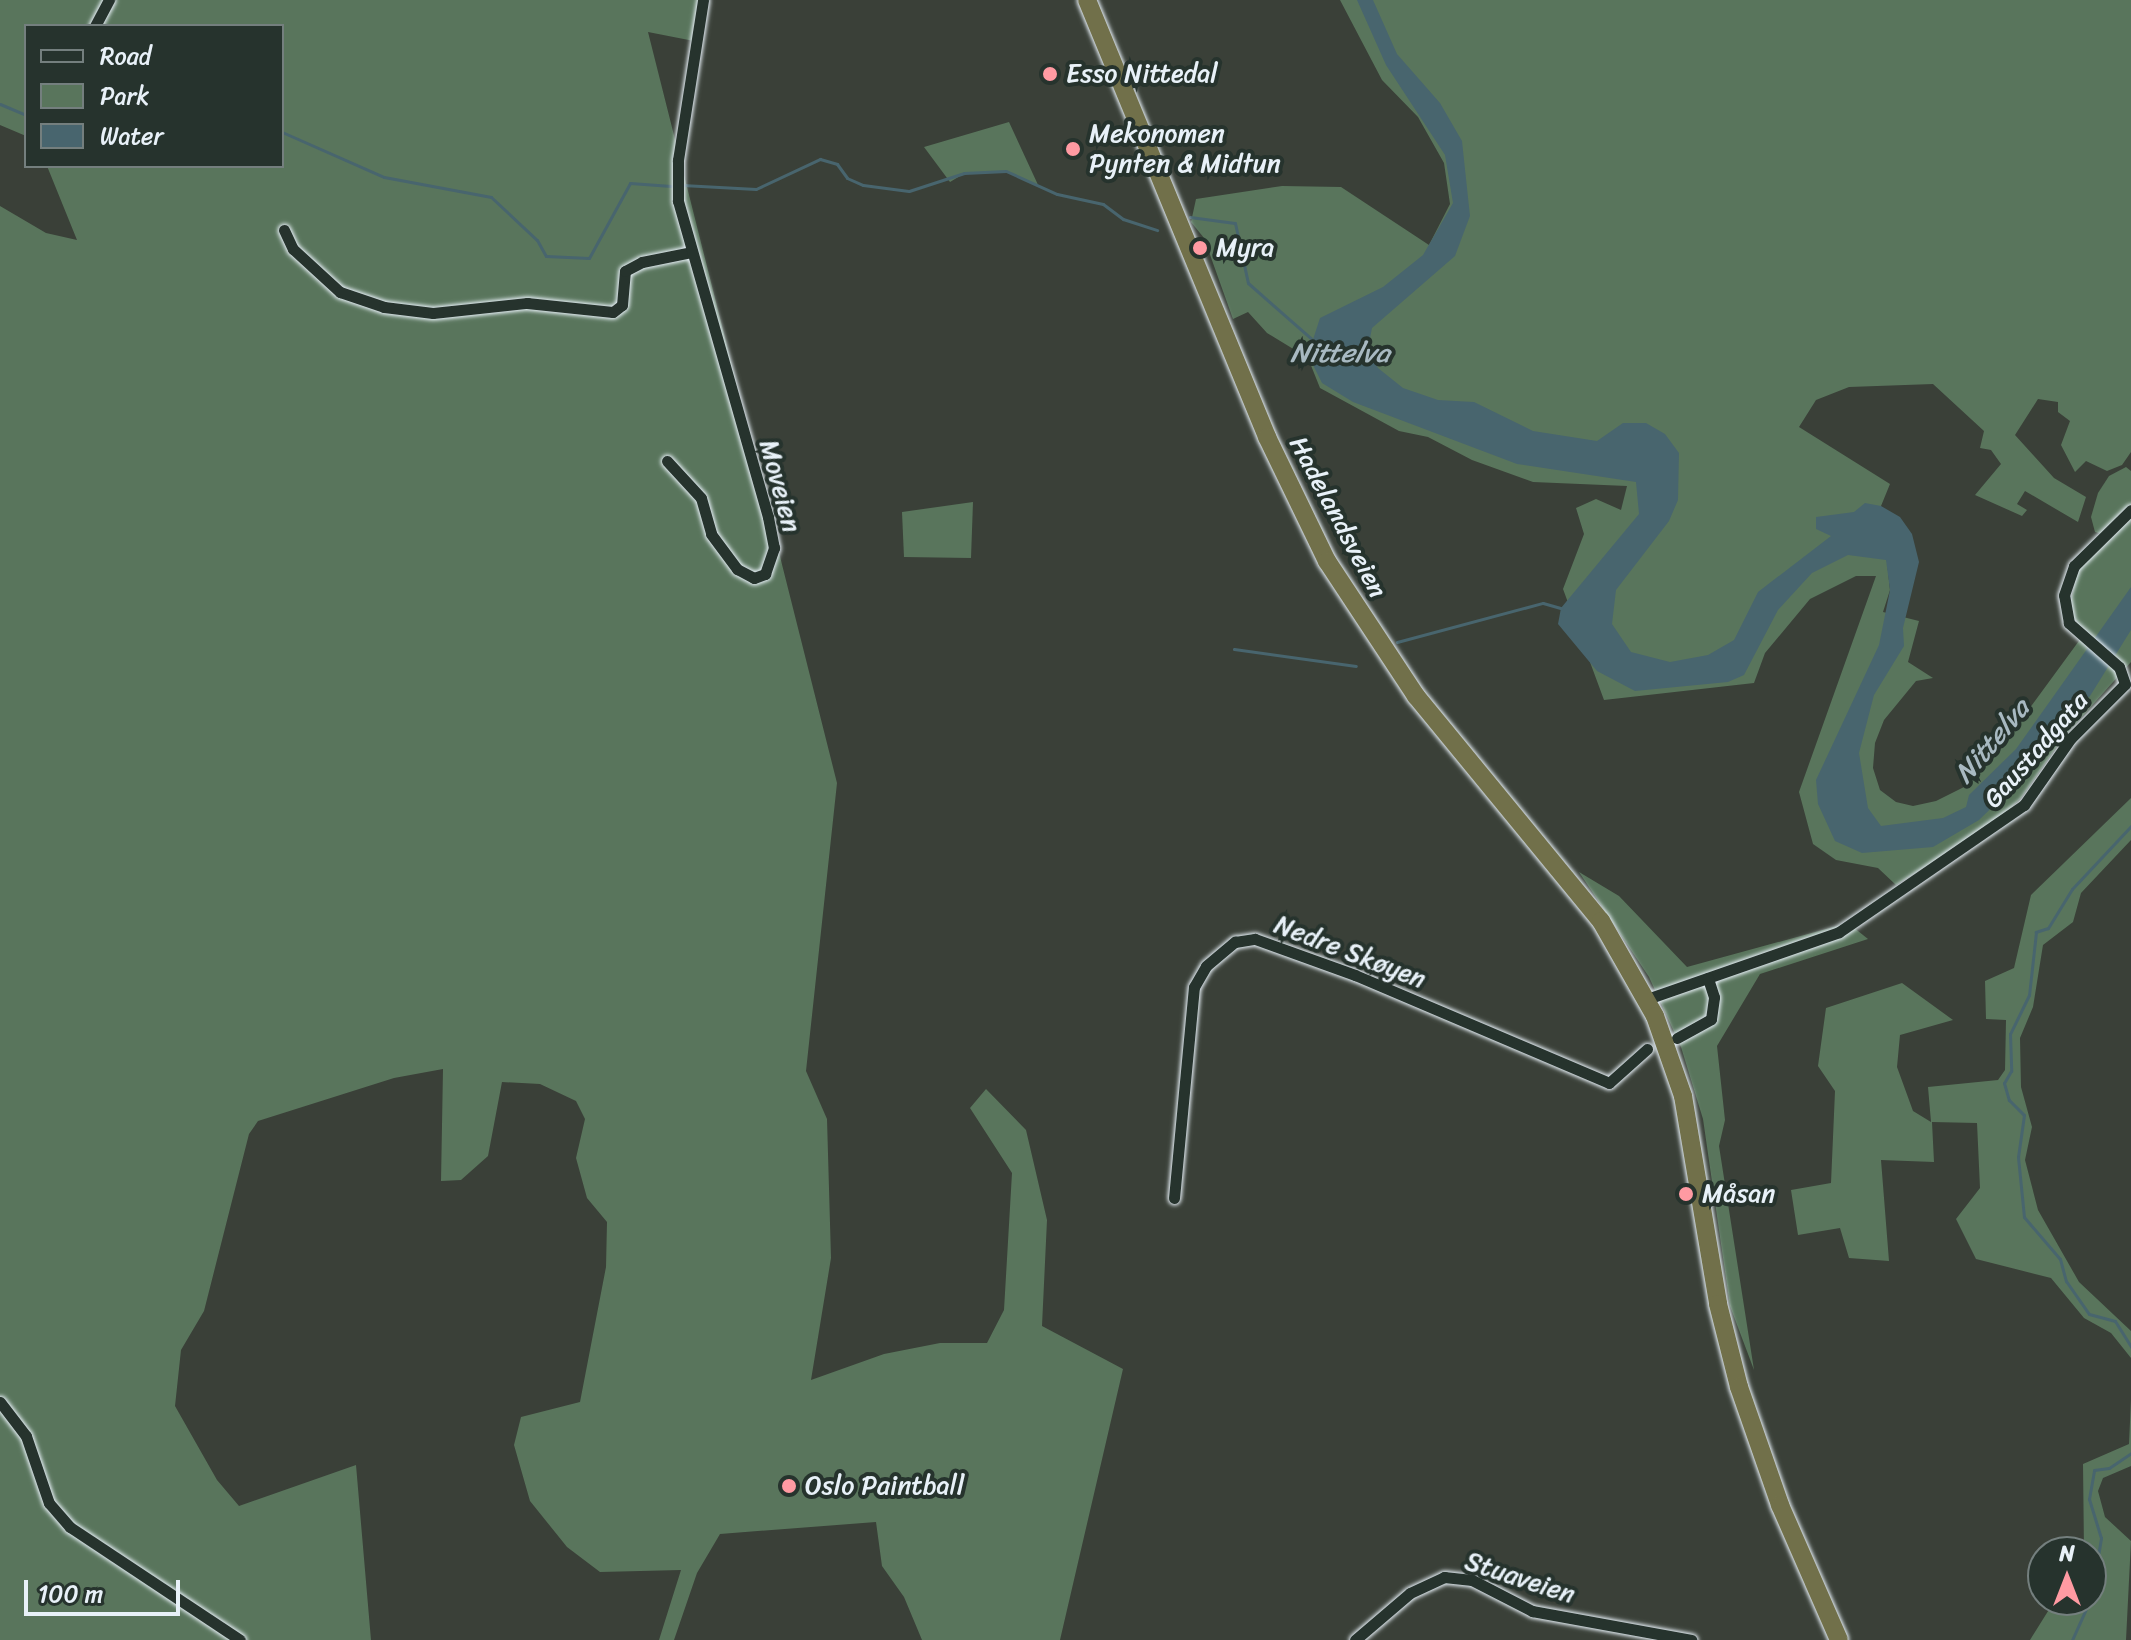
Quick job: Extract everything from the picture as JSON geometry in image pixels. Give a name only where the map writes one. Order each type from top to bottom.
[{"type":"highway","name":"Hadelandsveien","points":[[1087,0],[1261,423],[1327,561],[1416,696],[1601,921],[1647,999],[1683,1096],[1718,1304],[1739,1387],[1780,1505],[1839,1640]]},
{"type":"street","points":[[96,24],[109,0]]},
{"type":"street","name":"Moveien","points":[[667,461],[701,498],[711,534],[737,569],[754,578],[765,574],[774,548],[768,517],[678,201],[678,160],[703,0]]},
{"type":"street","points":[[284,230],[293,249],[340,292],[384,307],[433,313],[527,303],[613,312],[622,305],[625,271],[642,262],[691,252]]},
{"type":"street","name":"Gaustadgata","points":[[1647,999],[1839,932],[1943,859],[1995,830],[2024,805],[2083,723],[2122,689],[2125,678],[2119,667],[2083,637],[2066,615],[2068,576],[2131,510]]},
{"type":"street","name":"Nedre Skøyen","points":[[1174,1198],[1194,987],[1206,966],[1235,942],[1255,939],[1355,975],[1609,1083],[1647,1049]]},
{"type":"street","points":[[1677,1038],[1711,1019],[1714,997],[1708,978]]},
{"type":"street","points":[[0,1402],[26,1436],[49,1503],[70,1527],[240,1640]]},
{"type":"street","name":"Stuaveien","points":[[1355,1640],[1430,1580],[1455,1577],[1492,1588],[1532,1611],[1691,1640]]},
{"type":"green space","points":[[0,0],[704,0],[699,42],[648,32],[837,783],[806,1071],[827,1119],[831,1258],[811,1380],[884,1354],[940,1343],[987,1343],[1004,1310],[1012,1173],[970,1108],[986,1089],[1026,1130],[1047,1220],[1042,1326],[1123,1369],[1060,1640],[922,1640],[904,1597],[882,1566],[876,1522],[720,1534],[697,1573],[674,1640],[659,1640],[681,1570],[600,1572],[567,1547],[530,1501],[514,1445],[521,1417],[580,1402],[606,1267],[607,1222],[587,1198],[576,1158],[585,1119],[576,1101],[540,1084],[502,1082],[488,1156],[461,1180],[441,1181],[443,1069],[394,1078],[258,1121],[249,1134],[204,1311],[181,1350],[175,1406],[217,1480],[239,1506],[356,1465],[371,1640],[0,1640],[0,206],[46,233],[77,240],[48,168],[284,168],[284,24],[24,24],[24,135],[0,125]]},
{"type":"green space","points":[[1340,0],[2131,0],[2131,452],[2122,465],[2107,471],[2086,461],[2075,472],[2061,445],[2070,421],[2058,412],[2058,402],[2038,399],[2015,435],[2054,478],[2086,497],[2078,522],[2025,491],[2017,504],[2027,510],[2022,516],[1975,495],[2001,464],[1991,450],[1980,448],[1984,431],[1933,384],[1849,387],[1816,400],[1799,427],[1890,484],[1881,506],[1890,590],[1883,612],[1919,621],[1908,662],[1933,678],[1916,681],[1884,720],[1875,743],[1873,768],[1880,790],[1896,802],[1913,806],[1936,801],[1964,787],[1994,757],[2084,634],[2069,609],[2078,569],[2131,518],[2131,662],[2062,739],[2021,798],[1992,825],[1896,885],[1878,868],[1836,860],[1813,844],[1799,792],[1876,576],[1856,576],[1810,599],[1765,653],[1754,683],[1604,700],[1563,589],[1584,534],[1576,508],[1596,499],[1621,510],[1627,486],[1533,482],[1472,460],[1428,437],[1399,431],[1320,388],[1308,358],[1267,333],[1248,312],[1233,319],[1204,238],[1191,222],[1196,199],[1282,186],[1341,187],[1429,245],[1450,204],[1444,163],[1418,117],[1382,80]]},
{"type":"green space","points":[[1009,122],[1039,187],[1006,171],[965,173],[950,182],[924,147]]},
{"type":"green space","points":[[2126,467],[2131,471],[2131,505],[2102,534],[2095,532],[2091,517],[2098,493],[2109,476]]},
{"type":"green space","points":[[973,502],[971,558],[904,557],[902,512]]},
{"type":"green space","points":[[2131,798],[2131,840],[2081,893],[2073,922],[2043,945],[2033,1007],[2020,1038],[2021,1087],[2032,1127],[2025,1160],[2038,1210],[2079,1282],[2131,1331],[2131,1358],[2111,1333],[2084,1318],[2051,1278],[1976,1259],[1956,1219],[1980,1188],[1977,1123],[1932,1122],[1934,1162],[1881,1160],[1889,1261],[1849,1258],[1840,1228],[1798,1235],[1791,1190],[1831,1183],[1835,1091],[1818,1066],[1826,1008],[1902,983],[1953,1020],[1900,1035],[1897,1067],[1913,1111],[1931,1122],[1928,1087],[1998,1080],[2005,1070],[2006,1020],[1986,1019],[1985,981],[2014,968],[2031,895]]},
{"type":"green space","points":[[1579,872],[1619,896],[1687,967],[1848,923],[1868,939],[1760,974],[1717,1046],[1725,1120],[1719,1146],[1754,1370],[1730,1306],[1703,1119],[1681,1047],[1649,977]]},
{"type":"green space","points":[[2131,1399],[2131,1466],[2103,1478],[2098,1491],[2105,1517],[2131,1541],[2126,1640],[2030,1640],[2045,1616],[2107,1616],[2107,1536],[2084,1536],[2083,1464],[2129,1444]]},
{"type":"water","name":"Nittelva","points":[[1357,0],[1373,0],[1397,54],[1440,103],[1462,141],[1470,216],[1455,256],[1372,328],[1368,348],[1378,368],[1403,388],[1438,400],[1474,402],[1533,431],[1597,441],[1623,423],[1646,423],[1665,434],[1679,453],[1678,500],[1669,521],[1616,590],[1612,624],[1631,652],[1670,662],[1708,655],[1734,640],[1758,592],[1831,536],[1816,529],[1816,517],[1854,512],[1865,503],[1881,506],[1900,517],[1912,534],[1919,562],[1903,628],[1904,646],[1874,695],[1859,753],[1868,808],[1881,826],[1943,818],[1966,807],[1969,795],[2016,749],[2131,587],[2131,630],[2090,696],[2058,725],[2016,784],[1979,820],[1933,847],[1862,853],[1835,841],[1818,804],[1816,780],[1879,645],[1890,590],[1886,560],[1848,555],[1812,573],[1778,610],[1744,675],[1728,682],[1635,691],[1597,671],[1558,624],[1561,608],[1639,514],[1636,482],[1517,464],[1353,402],[1322,383],[1308,355],[1320,318],[1383,287],[1423,255],[1453,203],[1445,155],[1386,65]]},
{"type":"waterway","points":[[0,104],[24,114]]},
{"type":"waterway","points":[[284,133],[384,177],[491,197],[537,240],[546,256],[589,258],[630,183],[671,186]]},
{"type":"waterway","points":[[682,185],[756,189],[820,159],[837,164],[847,178],[863,185],[909,191],[964,173],[1006,171],[1057,194],[1103,204],[1123,219],[1157,230]]},
{"type":"waterway","points":[[1190,217],[1235,223],[1248,283],[1314,341]]},
{"type":"waterway","points":[[1397,642],[1543,603],[1561,608]]},
{"type":"waterway","points":[[1234,649],[1356,666]]},
{"type":"waterway","points":[[2131,826],[2072,889],[2048,928],[2036,932],[2029,995],[2010,1034],[2011,1071],[2004,1083],[2009,1100],[2024,1115],[2018,1157],[2024,1217],[2060,1259],[2066,1281],[2089,1314],[2115,1321],[2131,1347]]},
{"type":"waterway","points":[[2100,1536],[2089,1499],[2094,1470],[2109,1468],[2131,1453]]},
{"type":"waterway","points":[[2072,1640],[2083,1616]]},
{"type":"place","name":"Esso Nittedal","points":[[1050,74]]},
{"type":"place","name":"Mekonomen Pynten & Midtun","points":[[1073,149]]},
{"type":"place","name":"Myra","points":[[1200,248]]},
{"type":"place","name":"Måsan","points":[[1686,1194]]},
{"type":"place","name":"Oslo Paintball","points":[[789,1486]]}]
